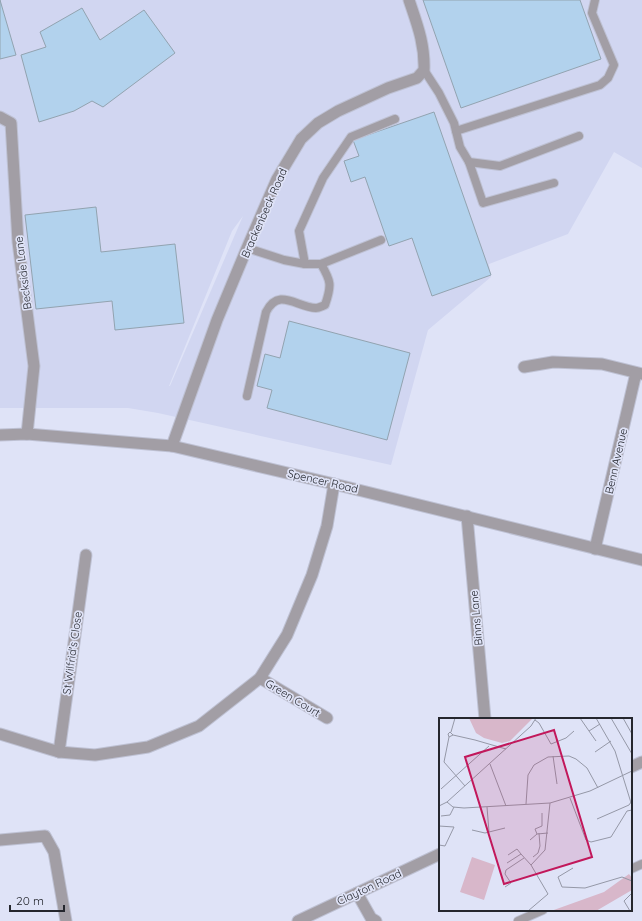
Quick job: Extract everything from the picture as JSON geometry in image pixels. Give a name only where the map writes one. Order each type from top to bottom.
[{"type":"street","points":[[409,0],[421,36],[425,55],[424,70]]},
{"type":"street","name":"Brackenbeck Road","points":[[172,446],[217,320],[247,248],[277,179],[301,139],[318,122],[388,88],[417,78],[424,70]]},
{"type":"street","name":"Beckside Lane","points":[[0,117],[11,123],[18,242],[34,366],[27,434]]},
{"type":"street","points":[[524,367],[553,362],[602,364],[639,373]]},
{"type":"street","name":"Benn Avenue","points":[[595,549],[639,373]]},
{"type":"street","name":"Spencer Road","points":[[0,435],[27,434],[172,446],[467,516],[642,560]]},
{"type":"street","points":[[0,734],[59,752],[95,755],[148,747],[199,726],[260,678],[287,635],[312,575],[326,526],[334,484]]},
{"type":"street","name":"Binns Lane","points":[[467,516],[485,718]]},
{"type":"street","name":"St Wilfrid's Close","points":[[59,752],[86,555]]},
{"type":"street","name":"Green Court","points":[[260,678],[327,718]]},
{"type":"street","points":[[632,766],[642,762]]},
{"type":"street","points":[[0,840],[45,836],[54,852],[66,921]]},
{"type":"street","name":"Clayton Road","points":[[298,921],[439,854]]},
{"type":"street","points":[[357,893],[371,918],[376,921]]},
{"type":"lane","points":[[456,131],[600,85],[608,78],[614,65],[592,14],[595,0]]},
{"type":"lane","points":[[424,70],[451,117],[460,147],[468,162],[483,203],[554,183]]},
{"type":"lane","points":[[305,264],[299,231],[323,178],[351,137],[395,119]]},
{"type":"lane","points":[[468,162],[500,166],[579,136]]},
{"type":"lane","points":[[247,248],[284,260],[305,264],[321,264],[381,240]]},
{"type":"lane","points":[[247,396],[266,312],[270,304],[276,300],[282,299],[317,308],[325,305],[330,291],[329,277],[321,264]]},
{"type":"lane","points":[[632,869],[642,864]]},
{"type":"lane","points":[[518,921],[541,911]]},
{"type":"shaded area","points":[[0,0],[642,0],[642,168],[614,152],[568,234],[489,264],[491,277],[428,330],[391,465],[158,413],[128,408],[0,408]],"holes":[[[243,216],[170,386],[232,231]]]},
{"type":"building","points":[[0,0],[16,55],[0,59]]},
{"type":"building","points":[[423,0],[580,0],[601,59],[461,108]]},
{"type":"building","points":[[82,8],[100,40],[144,10],[175,53],[103,107],[92,101],[74,111],[39,122],[21,55],[46,47],[40,32]]},
{"type":"building","points":[[434,112],[491,275],[432,296],[412,238],[389,246],[365,177],[351,182],[344,161],[359,156],[353,140]]},
{"type":"building","points":[[96,207],[101,252],[175,244],[184,323],[115,330],[112,301],[36,309],[25,215]]},
{"type":"building","points":[[289,321],[410,353],[387,440],[267,408],[272,390],[257,386],[265,354],[280,358]]}]
